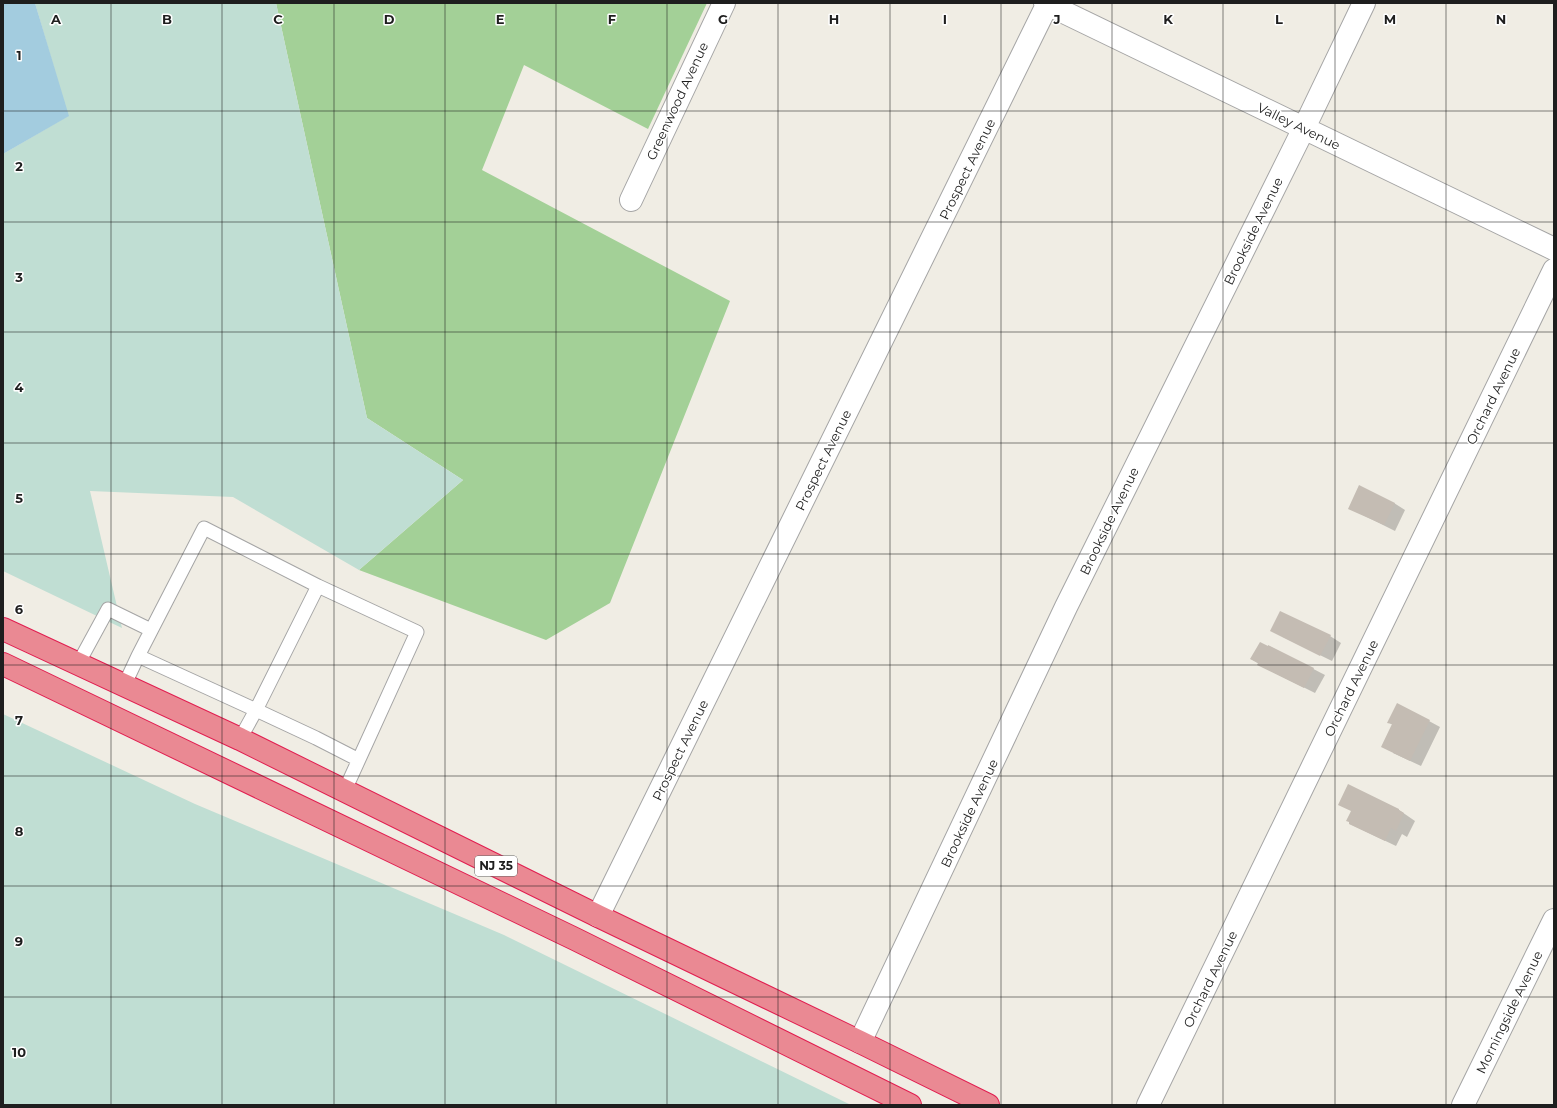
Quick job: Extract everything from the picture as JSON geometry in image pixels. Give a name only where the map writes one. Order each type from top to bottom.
[{"type":"highway","name":"NJ 35","points":[[3,629],[240,739],[598,916],[988,1105]]},
{"type":"highway","name":"NJ 35","points":[[3,664],[575,939],[910,1105]]},
{"type":"street","name":"Greenwood Avenue","points":[[631,200],[724,3]]},
{"type":"street","name":"Valley Avenue","points":[[1047,3],[1554,249]]},
{"type":"street","name":"Prospect Avenue","points":[[598,916],[1047,3]]},
{"type":"street","name":"Brookside Avenue","points":[[860,1042],[1066,608],[1304,128],[1364,3]]},
{"type":"street","name":"Orchard Avenue","points":[[1148,1105],[1554,270]]},
{"type":"street","name":"Morningside Avenue","points":[[1463,1105],[1554,920]]},
{"type":"lane","points":[[124,686],[204,528],[318,586],[417,632],[345,790]]},
{"type":"lane","points":[[240,739],[318,586]]},
{"type":"lane","points":[[78,664],[108,609],[152,630]]},
{"type":"lane","points":[[138,656],[316,738],[358,759]]},
{"type":"green space","points":[[276,3],[707,3],[648,129],[524,65],[482,170],[730,301],[610,603],[546,640],[359,570],[463,480],[367,418]]},
{"type":"shaded area","points":[[3,3],[35,3],[69,116],[3,154]]},
{"type":"shaded area","points":[[35,3],[276,3],[367,418],[463,480],[359,570],[233,497],[90,491],[122,628],[3,571],[3,154],[68,116]]},
{"type":"shaded area","points":[[3,714],[195,804],[504,935],[851,1105],[3,1105]]},
{"type":"building","points":[[1359,485],[1395,503],[1384,525],[1348,509]]},
{"type":"building","points":[[1280,611],[1331,635],[1320,656],[1270,631]]},
{"type":"building","points":[[1260,642],[1314,668],[1304,688],[1257,665],[1258,663],[1250,659]]},
{"type":"building","points":[[1397,703],[1430,720],[1410,761],[1381,747],[1392,724],[1387,723]]},
{"type":"building","points":[[1348,784],[1399,809],[1404,813],[1396,831],[1391,828],[1385,841],[1349,824],[1349,822],[1346,821],[1351,811],[1338,805]]}]
